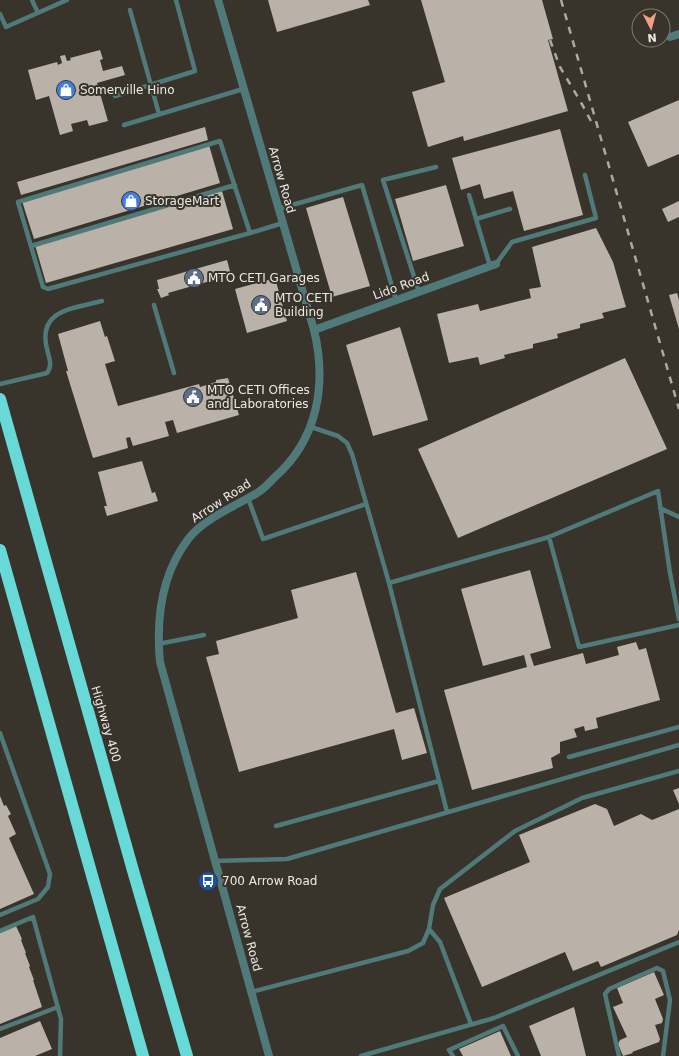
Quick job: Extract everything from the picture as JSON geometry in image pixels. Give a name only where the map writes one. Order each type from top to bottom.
[{"type":"highway","name":"Highway 400","points":[[0,399],[187,1056]]},
{"type":"highway","points":[[0,550],[143,1056]]},
{"type":"street","name":"Arrow Road","points":[[218,0],[314,330],[318,346],[320,374],[318,398],[311,427],[302,445],[291,461],[259,492],[202,526],[189,538],[175,559],[162,594],[158,619],[158,644],[160,662],[269,1056]]},
{"type":"street","name":"Lido Road","points":[[314,330],[493,265]]},
{"type":"lane","points":[[32,0],[38,13]]},
{"type":"lane","points":[[0,14],[6,27],[67,0]]},
{"type":"lane","points":[[115,96],[195,71],[176,0]]},
{"type":"lane","points":[[130,10],[159,114]]},
{"type":"lane","points":[[124,125],[243,89]]},
{"type":"lane","points":[[250,233],[220,141],[20,200],[18,204],[43,287],[48,290],[282,224]]},
{"type":"lane","points":[[419,292],[383,180],[436,167]]},
{"type":"lane","points":[[493,265],[512,242],[596,218],[585,175]]},
{"type":"lane","points":[[31,246],[235,185]]},
{"type":"lane","points":[[278,209],[362,185],[396,300]]},
{"type":"lane","points":[[469,195],[493,265]]},
{"type":"lane","points":[[476,219],[510,209]]},
{"type":"lane","points":[[0,384],[47,373],[51,368],[51,362],[46,345],[46,327],[50,319],[63,311],[102,301]]},
{"type":"lane","points":[[154,305],[174,373]]},
{"type":"lane","points":[[311,427],[338,436],[347,443],[352,454],[389,583],[447,812]]},
{"type":"lane","points":[[389,583],[549,537],[658,491],[670,573],[679,619]]},
{"type":"lane","points":[[248,498],[263,538],[366,504]]},
{"type":"lane","points":[[660,508],[679,517]]},
{"type":"lane","points":[[549,537],[579,647],[679,625]]},
{"type":"lane","points":[[158,644],[204,635]]},
{"type":"lane","points":[[569,757],[679,727]]},
{"type":"lane","points":[[0,733],[50,874],[48,887],[38,899],[0,915]]},
{"type":"lane","points":[[215,861],[287,859],[679,745]]},
{"type":"lane","points":[[251,992],[408,951],[423,943],[429,929],[433,905],[440,889],[515,831],[582,798],[679,772]]},
{"type":"lane","points":[[276,826],[440,781]]},
{"type":"lane","points":[[0,930],[33,917],[61,1019],[60,1056]]},
{"type":"lane","points":[[429,929],[440,942],[471,1024]]},
{"type":"lane","points":[[361,1056],[494,1018],[679,942]]},
{"type":"lane","points":[[619,1056],[605,994],[609,989],[657,968],[663,972],[670,1000],[663,1056]]},
{"type":"lane","points":[[0,1029],[58,1007]]},
{"type":"lane","points":[[453,1056],[449,1050],[503,1026],[518,1056]]},
{"type":"building","points":[[268,0],[368,0],[370,5],[277,32]]},
{"type":"building","points":[[421,0],[542,0],[553,39],[548,40],[568,111],[464,141],[463,136],[428,147],[412,92],[445,82]]},
{"type":"building","name":"Somerville Hino","points":[[100,50],[103,59],[100,60],[103,71],[122,66],[125,75],[97,83],[108,121],[89,126],[87,120],[71,124],[73,131],[60,135],[49,96],[36,100],[28,70],[57,62],[58,65],[62,63],[60,56],[65,55],[67,61],[71,60],[70,58]]},
{"type":"building","points":[[679,100],[679,154],[648,167],[628,122]]},
{"type":"building","points":[[205,127],[208,140],[21,195],[17,182]]},
{"type":"building","points":[[560,129],[583,215],[524,231],[513,191],[484,199],[480,184],[461,190],[452,158]]},
{"type":"building","points":[[209,145],[220,183],[34,239],[22,201]]},
{"type":"building","points":[[446,185],[464,246],[413,261],[395,199]]},
{"type":"building","points":[[222,191],[233,229],[46,283],[35,245]]},
{"type":"building","points":[[343,197],[370,286],[332,297],[306,208]]},
{"type":"building","points":[[679,201],[679,217],[668,222],[662,209]]},
{"type":"building","points":[[596,228],[613,262],[626,307],[602,313],[604,318],[580,324],[580,328],[557,334],[558,338],[533,344],[533,348],[504,355],[505,358],[480,365],[478,357],[449,363],[437,314],[478,304],[480,311],[531,298],[529,289],[541,287],[532,247]]},
{"type":"building","name":"MTO CETI Garages","points":[[227,260],[231,275],[168,293],[169,295],[161,298],[157,289],[159,289],[157,280]]},
{"type":"building","name":"MTO CETI Building","points":[[275,278],[287,321],[247,333],[235,289]]},
{"type":"building","points":[[677,293],[679,300],[679,329],[669,295]]},
{"type":"building","name":"MTO CETI Offices and Laboratories","points":[[100,321],[105,337],[107,336],[115,361],[105,364],[118,406],[199,384],[200,387],[216,382],[216,380],[228,378],[239,415],[177,433],[173,420],[165,422],[169,436],[133,446],[130,437],[126,438],[128,448],[93,458],[66,371],[68,371],[58,334]]},
{"type":"building","points":[[400,327],[428,420],[373,436],[346,345]]},
{"type":"building","points":[[625,358],[667,449],[458,538],[418,449]]},
{"type":"building","points":[[142,461],[152,493],[155,492],[158,501],[107,516],[104,506],[107,506],[98,472]]},
{"type":"building","points":[[530,570],[551,648],[530,654],[534,666],[583,653],[586,664],[619,655],[617,647],[636,642],[639,650],[646,648],[660,700],[596,718],[598,728],[585,731],[584,726],[574,729],[577,737],[560,742],[560,753],[551,758],[553,768],[472,790],[444,690],[527,667],[524,655],[483,666],[461,589]]},
{"type":"building","points":[[356,572],[396,713],[414,708],[427,753],[402,760],[394,729],[239,772],[206,657],[219,654],[216,641],[298,618],[291,590]]},
{"type":"building","points":[[679,788],[679,804],[673,790]]},
{"type":"building","points":[[0,796],[4,806],[6,805],[11,814],[8,816],[16,834],[9,838],[34,894],[0,909]]},
{"type":"building","points":[[595,804],[607,809],[614,826],[641,814],[652,820],[679,809],[679,930],[677,935],[601,967],[598,961],[573,971],[565,952],[482,987],[444,898],[530,862],[519,835]]},
{"type":"building","points":[[16,926],[22,939],[21,940],[42,1007],[0,1024],[0,933]]},
{"type":"building","points":[[654,972],[664,995],[655,999],[663,1019],[662,1023],[655,1025],[660,1039],[659,1042],[623,1056],[618,1044],[620,1040],[627,1037],[613,1007],[623,1003],[617,988]]},
{"type":"building","points":[[574,1007],[586,1056],[541,1056],[529,1026]]},
{"type":"building","points":[[40,1021],[52,1049],[35,1056],[0,1056],[0,1038]]},
{"type":"building","points":[[500,1031],[511,1056],[463,1056],[459,1049]]},
{"type":"railway","points":[[561,0],[679,409]]},
{"type":"railway","points":[[550,40],[560,67],[593,125]]},
{"type":"place","name":"Somerville Hino","points":[[66,90]]},
{"type":"place","name":"StorageMart","points":[[131,201]]},
{"type":"place","name":"MTO CETI Garages","points":[[194,278]]},
{"type":"place","name":"MTO CETI Building","points":[[261,305]]},
{"type":"place","name":"MTO CETI Offices and Laboratories","points":[[193,397]]},
{"type":"place","name":"700 Arrow Road","points":[[208,881]]}]
